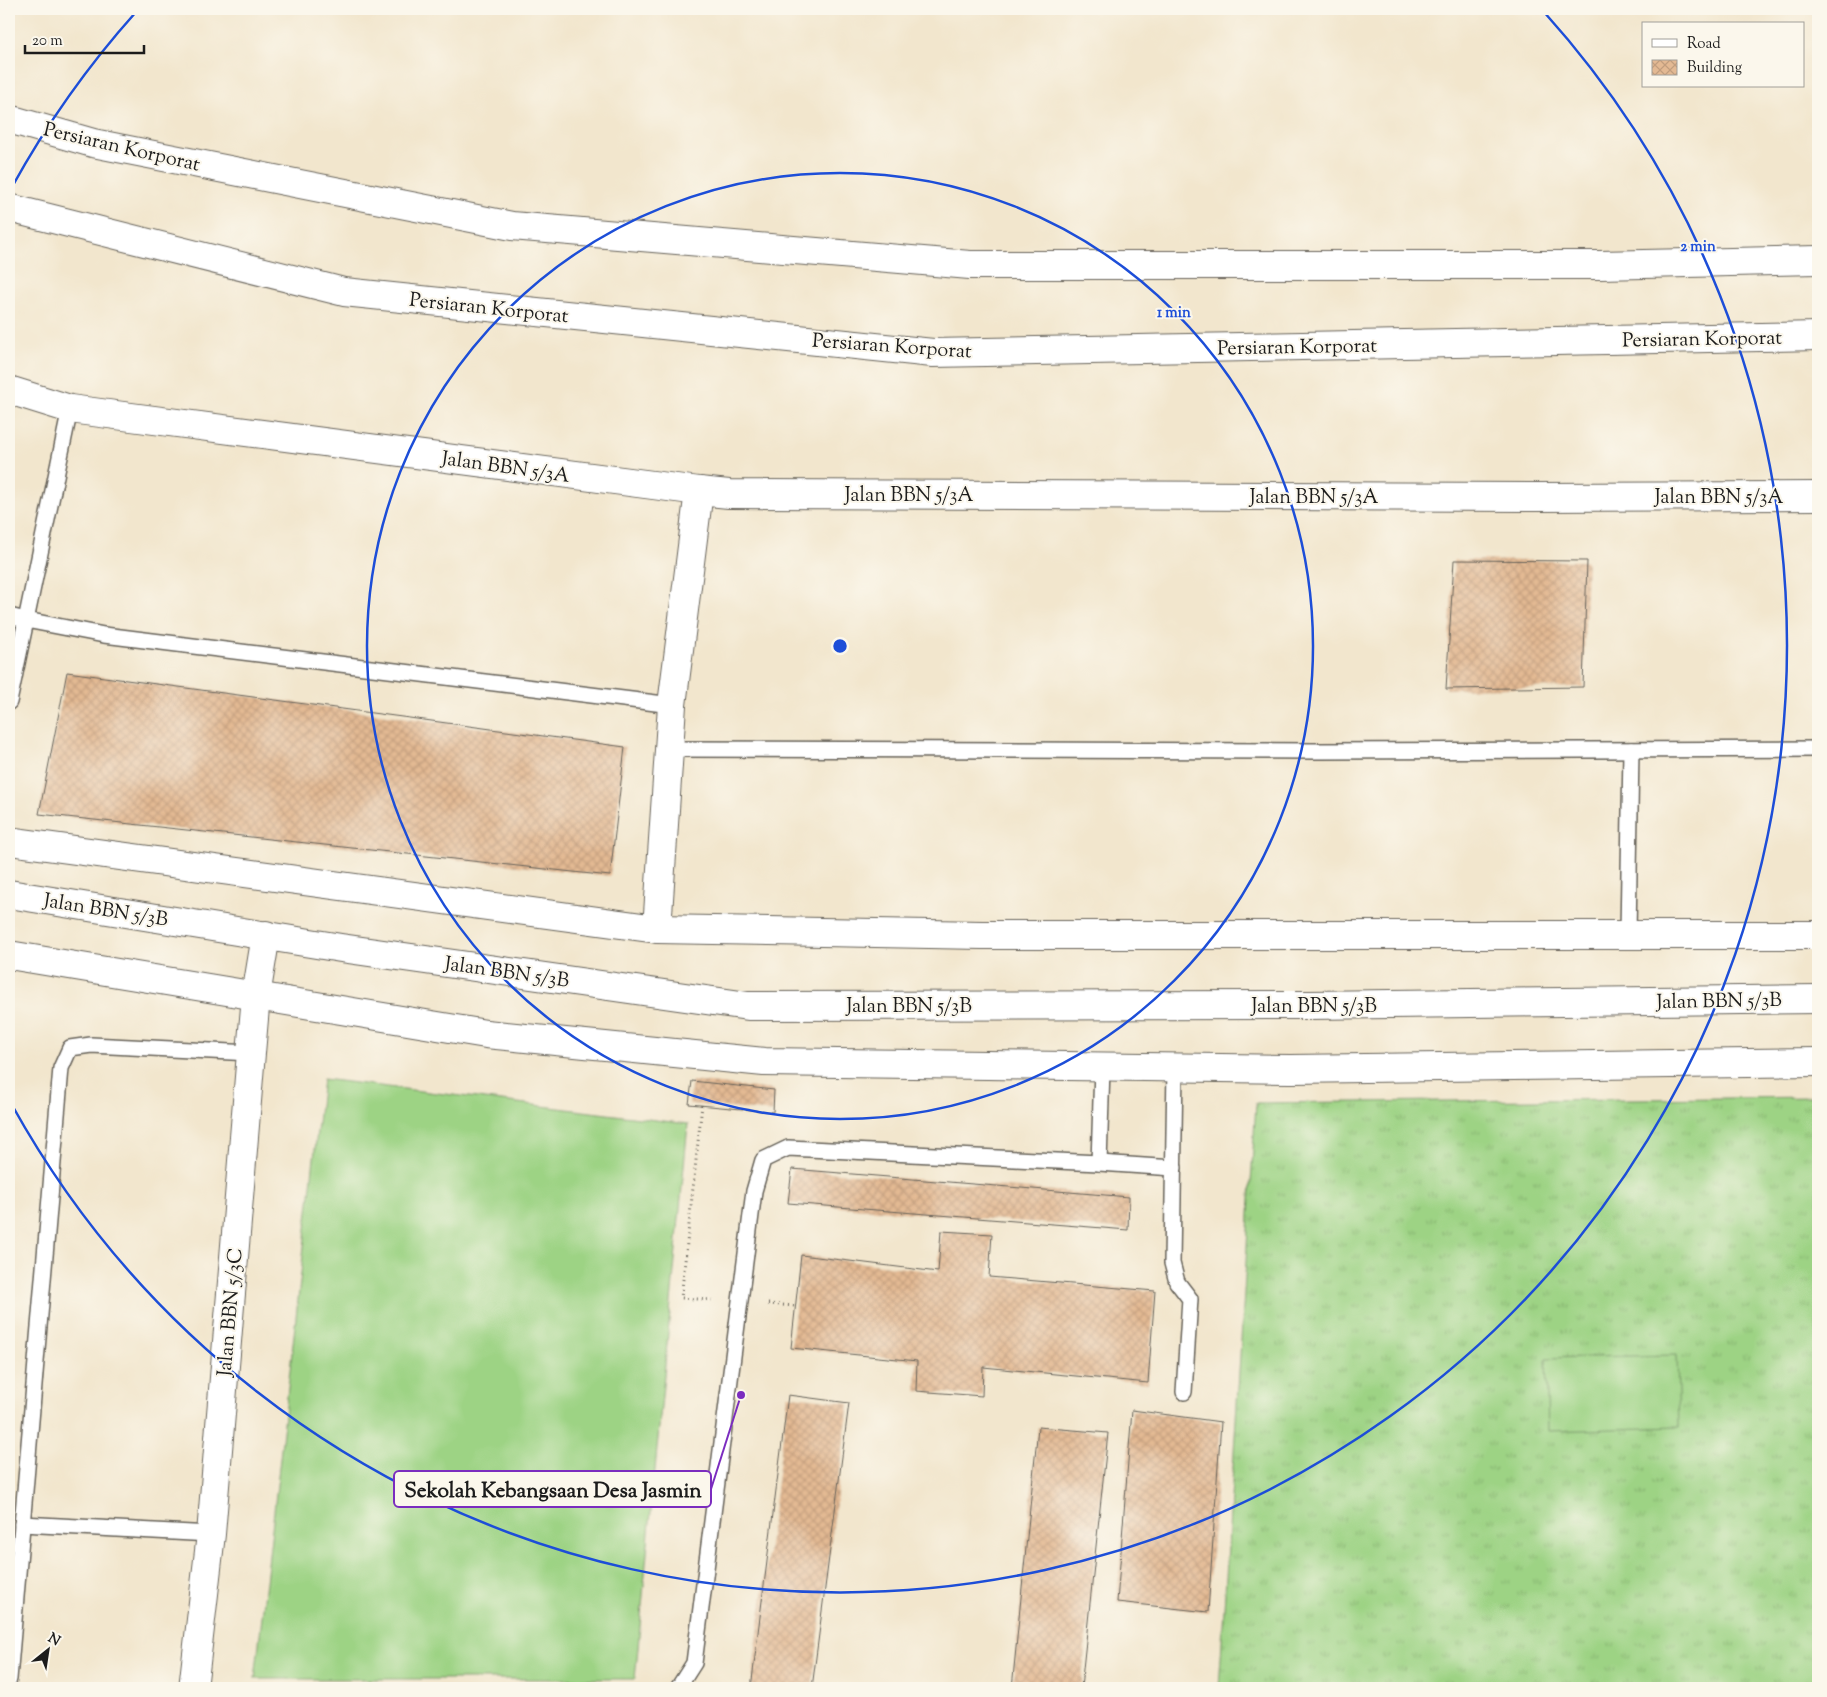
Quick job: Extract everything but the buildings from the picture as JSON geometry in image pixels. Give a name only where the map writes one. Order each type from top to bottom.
[{"type":"street","name":"Persiaran Korporat","points":[[9,120],[93,143],[512,226],[970,265],[1600,265],[1818,260]]},
{"type":"street","name":"Persiaran Korporat","points":[[9,208],[344,292],[933,353],[1818,336]]},
{"type":"street","name":"Jalan BBN 5/3A","points":[[9,390],[70,409],[699,492],[738,494],[1536,497],[1818,496]]},
{"type":"street","points":[[658,929],[672,705],[699,492]]},
{"type":"street","points":[[9,841],[658,929],[982,935],[1818,935]]},
{"type":"street","name":"Jalan BBN 5/3B","points":[[9,894],[351,949],[748,1006],[1309,1005],[1818,999]]},
{"type":"street","name":"Jalan BBN 5/3C","points":[[193,1688],[211,1534],[256,996],[266,935]]},
{"type":"street","points":[[9,955],[486,1034],[764,1062],[1102,1068],[1291,1069],[1818,1062]]},
{"type":"lane","points":[[9,702],[70,409]]},
{"type":"lane","points":[[9,616],[104,635],[672,705]]},
{"type":"lane","points":[[670,749],[1818,749]]},
{"type":"lane","points":[[1628,934],[1631,750]]},
{"type":"lane","points":[[9,1679],[61,1068],[70,1048],[90,1045],[251,1053]]},
{"type":"lane","points":[[1099,1163],[1102,1068]]},
{"type":"lane","points":[[1175,1068],[1172,1263],[1177,1282],[1190,1299],[1184,1392]]},
{"type":"lane","points":[[678,1688],[694,1663],[754,1191],[763,1160],[788,1148],[1174,1168]]},
{"type":"lane","points":[[22,1524],[211,1534]]},
{"type":"path","points":[[702,1104],[682,1298],[719,1300]]},
{"type":"path","points":[[767,1304],[795,1306]]},
{"type":"green space","points":[[323,1079],[688,1124],[635,1679],[255,1679]]},
{"type":"green space","points":[[1818,1097],[1818,1688],[1219,1688],[1256,1103]]},
{"type":"green space","points":[[1677,1355],[1679,1427],[1548,1431],[1546,1358]]},
{"type":"place","name":"Sekolah Kebangsaan Desa Jasmin","points":[[741,1395]]}]
